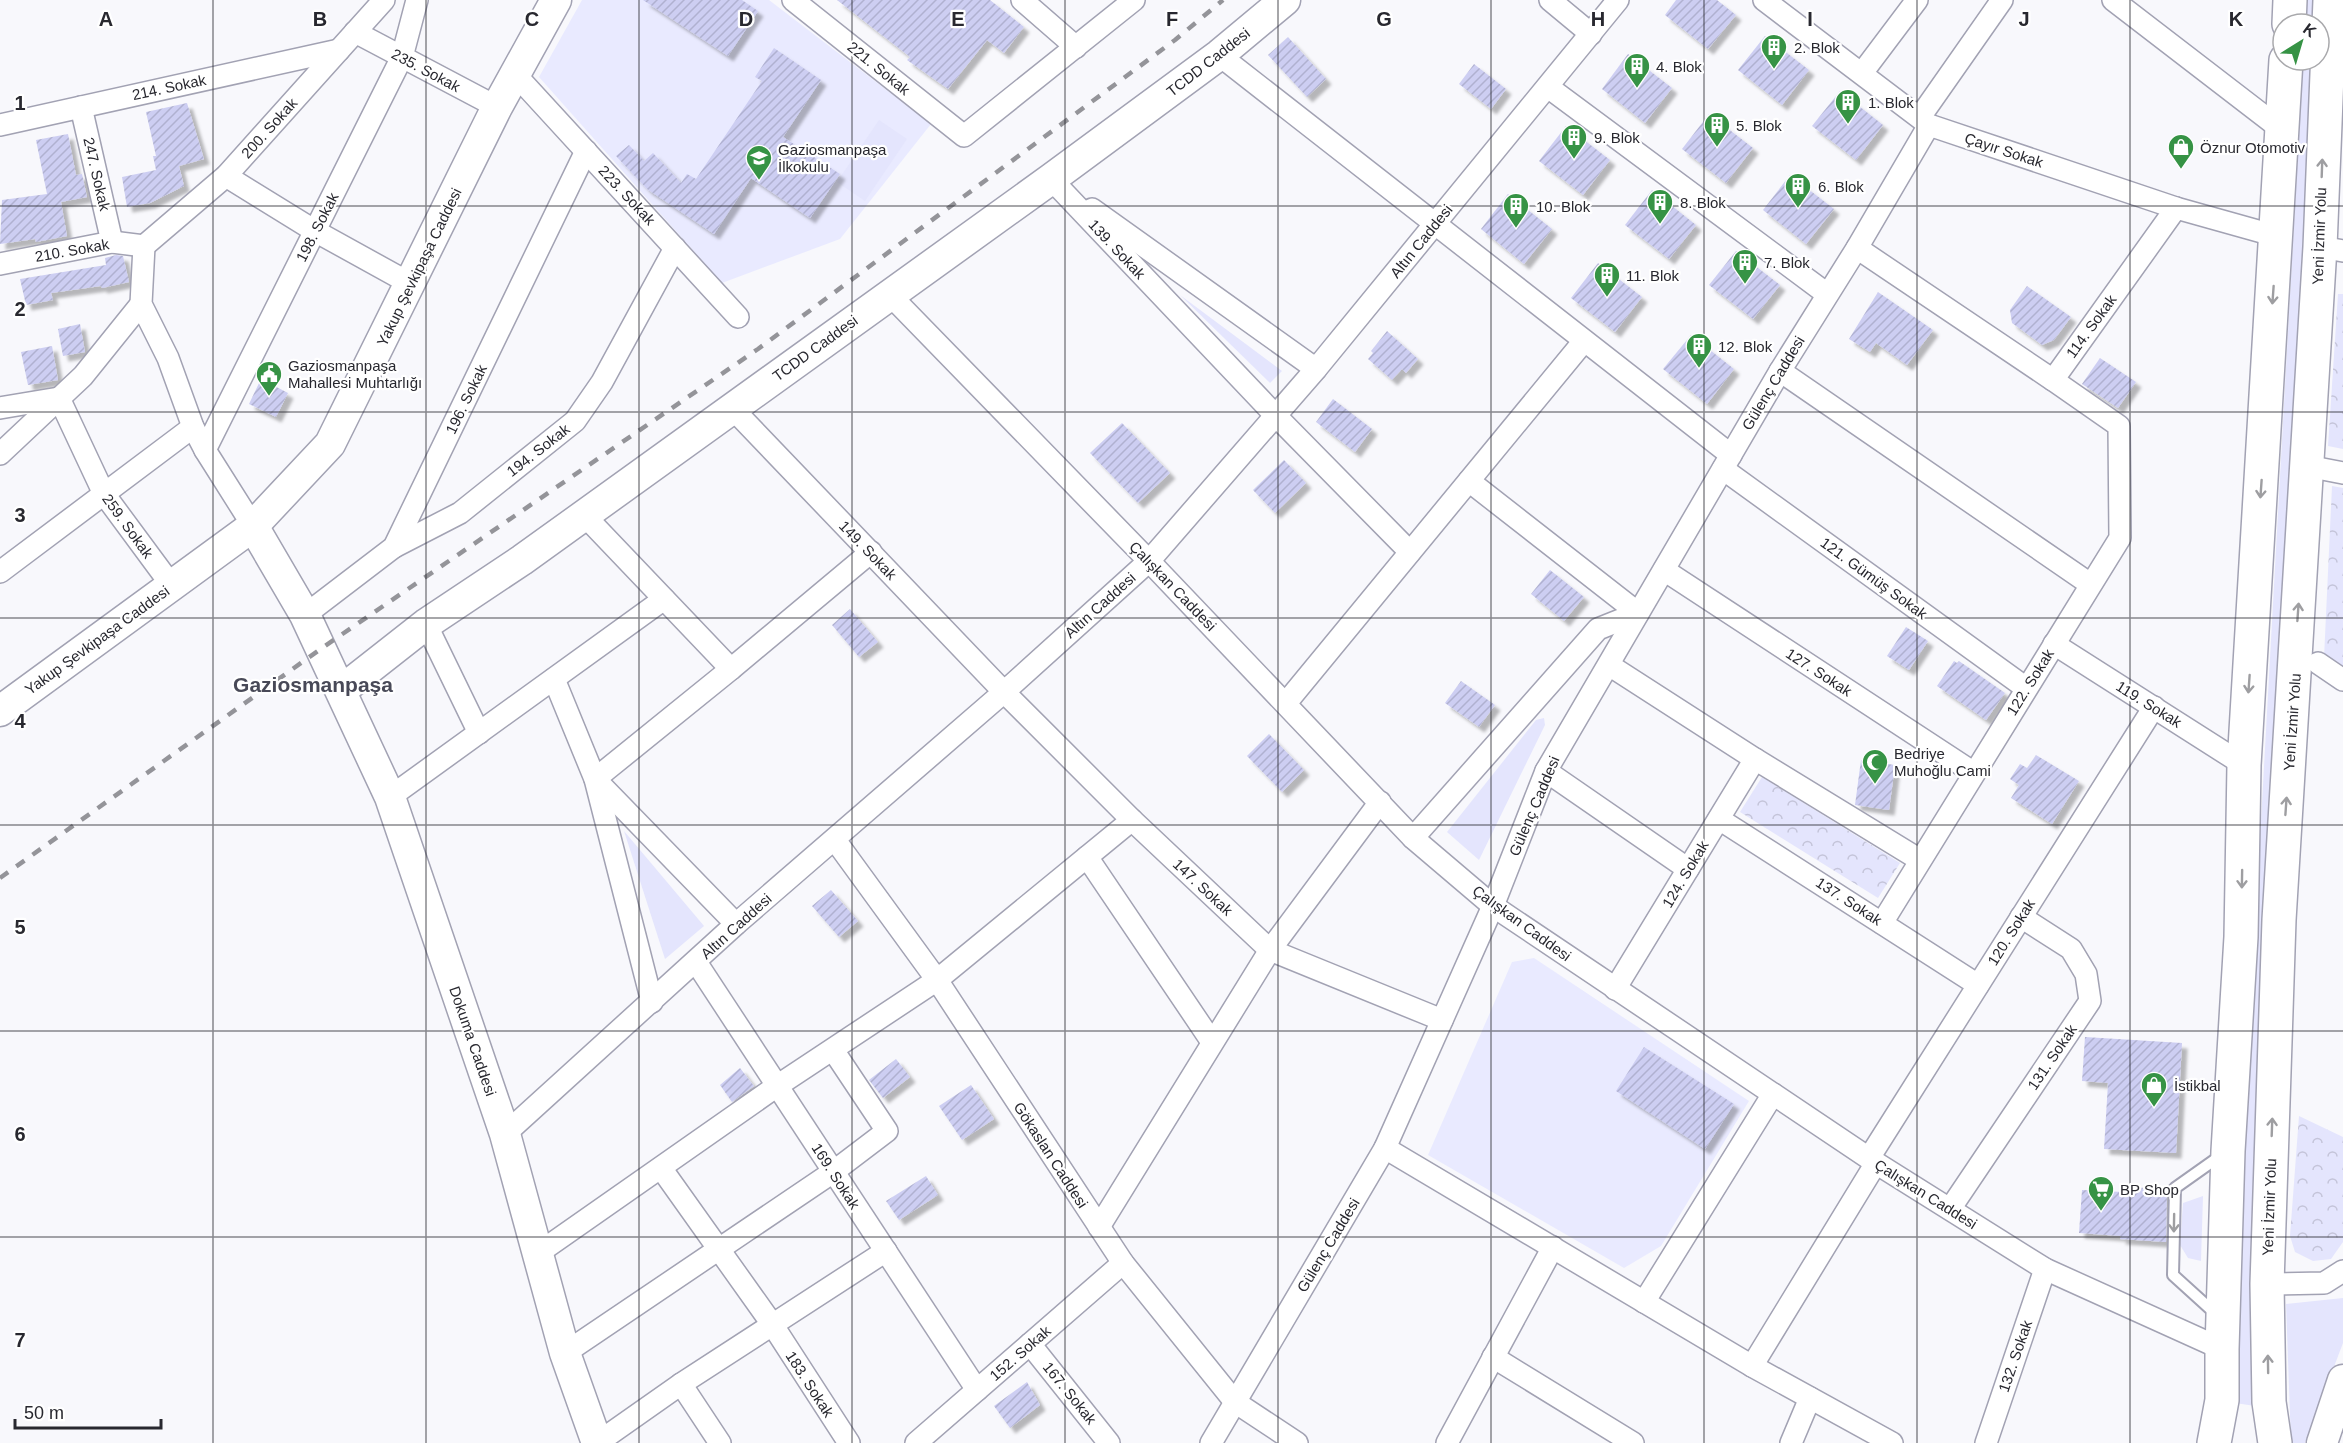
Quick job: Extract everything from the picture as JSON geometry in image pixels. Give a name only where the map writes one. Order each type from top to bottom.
[{"type":"highway","name":"Yeni İzmir Yolu","points":[[2275,1443],[2269,1402],[2267,1284],[2279,920],[2307,466],[2331,249],[2330,0]]},
{"type":"highway","points":[[2225,1443],[2222,1400],[2222,1335],[2228,1151],[2241,937],[2244,765],[2285,72]]},
{"type":"highway","points":[[2214,1443],[2222,1400]]},
{"type":"highway","points":[[2264,1443],[2269,1402]]},
{"type":"main road","name":"Yakup Şevkipaşa Caddesi","points":[[0,711],[253,526],[330,444],[497,107],[556,0]]},
{"type":"main road","name":"TCDD Caddesi","points":[[342,690],[426,624],[522,560],[1051,179],[1219,55],[1285,0]]},
{"type":"main road","name":"Dokuma Caddesi","points":[[253,526],[322,648],[390,797],[504,1134],[565,1353],[597,1443]]},
{"type":"main road","points":[[2322,1443],[2343,1380]]},
{"type":"street","name":"200. Sokak","points":[[144,246],[226,176],[384,0]]},
{"type":"street","name":"198. Sokak","points":[[205,450],[402,57],[417,0]]},
{"type":"street","name":"221. Sokak","points":[[794,0],[964,136],[1076,46]]},
{"type":"street","points":[[1022,0],[1076,46],[1134,0]]},
{"type":"street","points":[[1550,0],[1591,34]]},
{"type":"street","name":"Altın Caddesi","points":[[504,1134],[736,924],[1005,692],[1149,561],[1316,369],[1618,0]]},
{"type":"street","name":"Çayır Sokak","points":[[1764,0],[1925,121],[2176,208],[2277,236]]},
{"type":"street","points":[[1862,74],[1917,0]]},
{"type":"street","name":"Gülenç Caddesi","points":[[1211,1443],[1385,1149],[1493,906],[1546,771],[1780,371],[1857,248],[1925,121],[2002,0]]},
{"type":"street","points":[[2113,0],[2282,130]]},
{"type":"street","name":"235. Sokak","points":[[355,32],[497,107]]},
{"type":"street","name":"214. Sokak","points":[[1,121],[81,107],[339,50]]},
{"type":"street","name":"121. Gümüş Sokak","points":[[1219,55],[1584,341],[1727,462],[2026,687]]},
{"type":"street","name":"223. Sokak","points":[[515,74],[738,317]]},
{"type":"street","points":[[1548,87],[1827,294]]},
{"type":"street","name":"247. Sokak","points":[[81,107],[112,242]]},
{"type":"street","name":"196. Sokak","points":[[305,615],[394,547],[586,151]]},
{"type":"street","points":[[226,176],[315,231],[411,284]]},
{"type":"street","name":"139. Sokak","points":[[1051,179],[1316,369]]},
{"type":"street","name":"139. Sokak","points":[[1051,179],[1276,416],[1410,552]]},
{"type":"street","name":"114. Sokak","points":[[2053,380],[2176,208]]},
{"type":"street","name":"210. Sokak","points":[[0,264],[112,242],[144,246]]},
{"type":"street","points":[[144,246],[141,304],[168,357],[193,427],[253,526]]},
{"type":"street","name":"194. Sokak","points":[[394,547],[460,513],[575,421],[602,382],[675,248]]},
{"type":"street","points":[[1857,248],[2053,380]]},
{"type":"street","name":"Çalışkan Caddesi","points":[[889,294],[1413,837],[1493,906],[1872,1160],[2045,1269],[2222,1335]]},
{"type":"street","points":[[0,454],[82,376],[141,304]]},
{"type":"street","points":[[1286,703],[1584,341]]},
{"type":"street","points":[[1780,371],[2090,584]]},
{"type":"street","name":"122. Sokak","points":[[1882,923],[2120,538],[2119,426],[2053,380]]},
{"type":"street","points":[[0,408],[59,398]]},
{"type":"street","name":"259. Sokak","points":[[59,398],[104,494],[172,586]]},
{"type":"street","name":"149. Sokak","points":[[732,408],[1005,692]]},
{"type":"street","points":[[0,572],[193,427]]},
{"type":"street","points":[[2307,466],[2343,473]]},
{"type":"street","points":[[1469,481],[1638,613]]},
{"type":"street","points":[[584,515],[731,669]]},
{"type":"street","points":[[595,779],[871,552]]},
{"type":"street","name":"127. Sokak","points":[[1664,570],[1974,773]]},
{"type":"street","points":[[390,797],[664,599]]},
{"type":"street","points":[[1413,837],[1598,629],[1638,613]]},
{"type":"street","points":[[426,624],[479,733]]},
{"type":"street","name":"119. Sokak","points":[[2054,644],[2244,765]]},
{"type":"street","points":[[2318,663],[2343,680]]},
{"type":"street","points":[[1609,665],[1755,759],[1920,860]]},
{"type":"street","points":[[554,679],[595,779],[652,1002]]},
{"type":"street","name":"147. Sokak","points":[[1005,692],[1132,820],[1270,950],[1443,1020]]},
{"type":"street","name":"120. Sokak","points":[[1752,1366],[1978,984],[2154,707]]},
{"type":"street","name":"124. Sokak","points":[[1615,989],[1755,759]]},
{"type":"street","points":[[1546,771],[1688,869]]},
{"type":"street","points":[[595,779],[736,924]]},
{"type":"street","points":[[1098,1227],[1270,950],[1380,802]]},
{"type":"street","name":"137. Sokak","points":[[1719,819],[1978,984]]},
{"type":"street","points":[[537,1254],[777,1086],[937,980],[1132,820]]},
{"type":"street","name":"Gökaslan Caddesi","points":[[835,840],[937,980],[1123,1263],[1235,1402],[1297,1443]]},
{"type":"street","points":[[1087,856],[1212,1042]]},
{"type":"street","name":"131. Sokak","points":[[1950,1209],[2090,1001],[2086,974],[2071,949],[2021,917]]},
{"type":"street","name":"169. Sokak","points":[[696,962],[977,1390]]},
{"type":"street","points":[[565,1353],[833,1172],[887,1131],[833,1050]]},
{"type":"street","points":[[1644,1302],[1773,1094]]},
{"type":"street","points":[[1385,1149],[1752,1366],[1892,1443]]},
{"type":"street","name":"183. Sokak","points":[[661,1168],[772,1324],[849,1443]]},
{"type":"street","points":[[1447,1443],[1553,1248]]},
{"type":"street","points":[[597,1443],[681,1384],[886,1251]]},
{"type":"street","name":"152. Sokak","points":[[916,1443],[1123,1263]]},
{"type":"street","name":"132. Sokak","points":[[1986,1443],[2045,1269]]},
{"type":"street","points":[[2267,1284],[2324,1283],[2343,1271]]},
{"type":"street","name":"167. Sokak","points":[[1030,1344],[1109,1443]]},
{"type":"street","points":[[1493,1357],[1633,1443]]},
{"type":"street","points":[[681,1384],[720,1443]]},
{"type":"street","points":[[1791,1443],[1809,1398]]},
{"type":"lane","points":[[2222,1335],[2174,1275],[2175,1188],[2228,1151]]},
{"type":"shaded area","name":"Gaziosmanpaşa İlkokulu","points":[[582,0],[769,0],[931,124],[840,239],[722,283],[539,77]]},
{"type":"shaded area","points":[[1534,958],[1749,1101],[1661,1246],[1624,1268],[1428,1155],[1512,962]]},
{"type":"green space","points":[[2306,0],[2317,0],[2316,12],[2306,12]]},
{"type":"green space","points":[[2302,72],[2313,72],[2255,1406],[2235,1403],[2245,1111]]},
{"type":"green space","points":[[879,120],[907,139],[865,201],[837,182]]},
{"type":"green space","points":[[2338,294],[2343,294],[2343,449],[2328,446]]},
{"type":"green space","points":[[1180,295],[1282,371],[1270,383]]},
{"type":"green space","points":[[2332,486],[2343,488],[2343,669],[2324,658]]},
{"type":"green space","points":[[1544,718],[1545,725],[1479,860],[1447,832],[1536,720]]},
{"type":"green space","points":[[1762,777],[1900,863],[1878,898],[1740,812]]},
{"type":"green space","points":[[624,831],[704,926],[665,959]]},
{"type":"green space","points":[[2299,1116],[2343,1137],[2343,1242],[2331,1259],[2313,1261],[2295,1252],[2290,1236]]},
{"type":"green space","points":[[2203,1196],[2201,1261],[2188,1258],[2180,1245],[2183,1203]]},
{"type":"green space","points":[[2343,1298],[2343,1343],[2305,1443],[2291,1443],[2286,1304]]},
{"type":"building","points":[[643,0],[742,0],[758,11],[728,56]]},
{"type":"building","points":[[837,0],[990,0],[1024,27],[1004,53],[987,40],[948,89],[907,60],[910,57]]},
{"type":"building","points":[[1676,0],[1717,0],[1736,15],[1708,49],[1665,15]]},
{"type":"building","name":"2. Blok","points":[[1765,36],[1809,70],[1782,105],[1738,70]]},
{"type":"building","points":[[1288,37],[1326,79],[1307,97],[1268,55]]},
{"type":"building","points":[[774,48],[821,80],[783,137],[840,174],[810,218],[751,178],[714,234],[647,189],[616,156],[629,145],[644,161],[653,153],[681,183],[687,174],[696,179],[762,81],[755,77]]},
{"type":"building","name":"4. Blok","points":[[1628,54],[1672,88],[1645,123],[1602,89]]},
{"type":"building","points":[[1474,64],[1506,89],[1491,109],[1459,84]]},
{"type":"building","name":"1. Blok","points":[[1840,91],[1883,125],[1856,160],[1812,126]]},
{"type":"building","points":[[187,103],[204,159],[179,166],[184,186],[150,203],[127,207],[122,177],[156,170],[153,156],[156,156],[146,112]]},
{"type":"building","name":"5. Blok","points":[[1709,114],[1753,148],[1726,183],[1682,149]]},
{"type":"building","name":"9. Blok","points":[[1566,126],[1610,160],[1583,195],[1539,161]]},
{"type":"building","points":[[68,134],[76,175],[82,174],[87,197],[61,202],[67,236],[36,242],[35,239],[0,244],[2,200],[47,194],[36,140]]},
{"type":"building","name":"6. Blok","points":[[1790,175],[1834,209],[1806,244],[1763,210]]},
{"type":"building","name":"8. Blok","points":[[1652,190],[1696,225],[1669,259],[1625,225]]},
{"type":"building","name":"10. Blok","points":[[1508,194],[1552,229],[1524,264],[1481,229]]},
{"type":"building","name":"7. Blok","points":[[1736,251],[1780,285],[1753,319],[1709,285]]},
{"type":"building","points":[[123,256],[129,282],[102,288],[101,286],[51,293],[53,300],[26,305],[20,279],[106,265],[105,258]]},
{"type":"building","name":"11. Blok","points":[[1598,263],[1642,297],[1615,332],[1571,298]]},
{"type":"building","points":[[2027,286],[2071,317],[2054,340],[2042,345],[2012,323],[2010,310]]},
{"type":"building","points":[[1878,292],[1933,330],[1907,365],[1876,343],[1870,352],[1849,339]]},
{"type":"building","points":[[80,324],[85,352],[63,356],[58,329]]},
{"type":"building","points":[[1387,331],[1418,359],[1406,373],[1402,369],[1392,380],[1368,359],[1373,353],[1371,351]]},
{"type":"building","name":"12. Blok","points":[[1691,335],[1734,369],[1707,404],[1663,369]]},
{"type":"building","points":[[52,346],[58,380],[28,385],[21,352]]},
{"type":"building","points":[[2100,358],[2136,382],[2118,408],[2082,384]]},
{"type":"building","points":[[261,379],[288,393],[276,417],[249,404]]},
{"type":"building","points":[[1333,399],[1372,429],[1355,452],[1316,422]]},
{"type":"building","points":[[1122,423],[1170,473],[1138,503],[1090,453]]},
{"type":"building","points":[[1284,460],[1306,483],[1275,513],[1253,490]]},
{"type":"building","points":[[1550,570],[1584,597],[1564,621],[1531,594]]},
{"type":"building","points":[[850,609],[878,642],[859,657],[832,625]]},
{"type":"building","points":[[1906,627],[1928,641],[1909,670],[1887,656]]},
{"type":"building","points":[[1954,661],[1957,663],[1959,661],[2005,693],[1986,720],[1937,686]]},
{"type":"building","points":[[1461,681],[1495,705],[1479,727],[1445,703]]},
{"type":"building","points":[[1269,734],[1304,770],[1282,792],[1247,756]]},
{"type":"building","points":[[2036,755],[2079,781],[2052,824],[2011,798],[2019,785],[2010,779],[2020,764],[2027,768]]},
{"type":"building","name":"Bedriye Muhoğlu Cami","points":[[1861,760],[1895,765],[1889,810],[1855,805]]},
{"type":"building","points":[[831,890],[858,921],[839,937],[812,906]]},
{"type":"building","points":[[2085,1037],[2182,1043],[2176,1153],[2104,1149],[2108,1083],[2082,1081]]},
{"type":"building","points":[[1644,1047],[1734,1104],[1705,1149],[1616,1091]]},
{"type":"building","points":[[896,1059],[910,1077],[883,1098],[869,1080]]},
{"type":"building","points":[[740,1068],[754,1086],[732,1102],[720,1085]]},
{"type":"building","points":[[971,1085],[994,1119],[962,1140],[939,1106]]},
{"type":"building","points":[[926,1176],[938,1195],[899,1220],[886,1201]]},
{"type":"building","points":[[2123,1186],[2167,1190],[2166,1242],[2079,1233],[2082,1190],[2123,1192]]},
{"type":"building","points":[[1027,1382],[1040,1405],[1010,1428],[994,1406]]},
{"type":"railway","points":[[0,878],[322,648],[758,349],[1175,40],[1223,0]]},
{"type":"place","name":"2. Blok","points":[[1774,70]]},
{"type":"place","name":"4. Blok","points":[[1637,89]]},
{"type":"place","name":"1. Blok","points":[[1848,125]]},
{"type":"place","name":"5. Blok","points":[[1717,148]]},
{"type":"place","name":"9. Blok","points":[[1574,160]]},
{"type":"place","name":"Öznur Otomotiv","points":[[2181,170]]},
{"type":"place","name":"Gaziosmanpaşa İlkokulu","points":[[759,181]]},
{"type":"place","name":"6. Blok","points":[[1798,209]]},
{"type":"place","name":"8. Blok","points":[[1660,225]]},
{"type":"place","name":"10. Blok","points":[[1516,229]]},
{"type":"place","name":"7. Blok","points":[[1745,285]]},
{"type":"place","name":"11. Blok","points":[[1607,298]]},
{"type":"place","name":"12. Blok","points":[[1699,369]]},
{"type":"place","name":"Gaziosmanpaşa Mahallesi Muhtarlığı","points":[[269,397]]},
{"type":"place","name":"Bedriye Muhoğlu Cami","points":[[1875,785]]},
{"type":"place","name":"İstikbal","points":[[2154,1108]]},
{"type":"place","name":"BP Shop","points":[[2101,1212]]},
{"type":"district","name":"Gaziosmanpaşa","points":[[313,684]]}]
